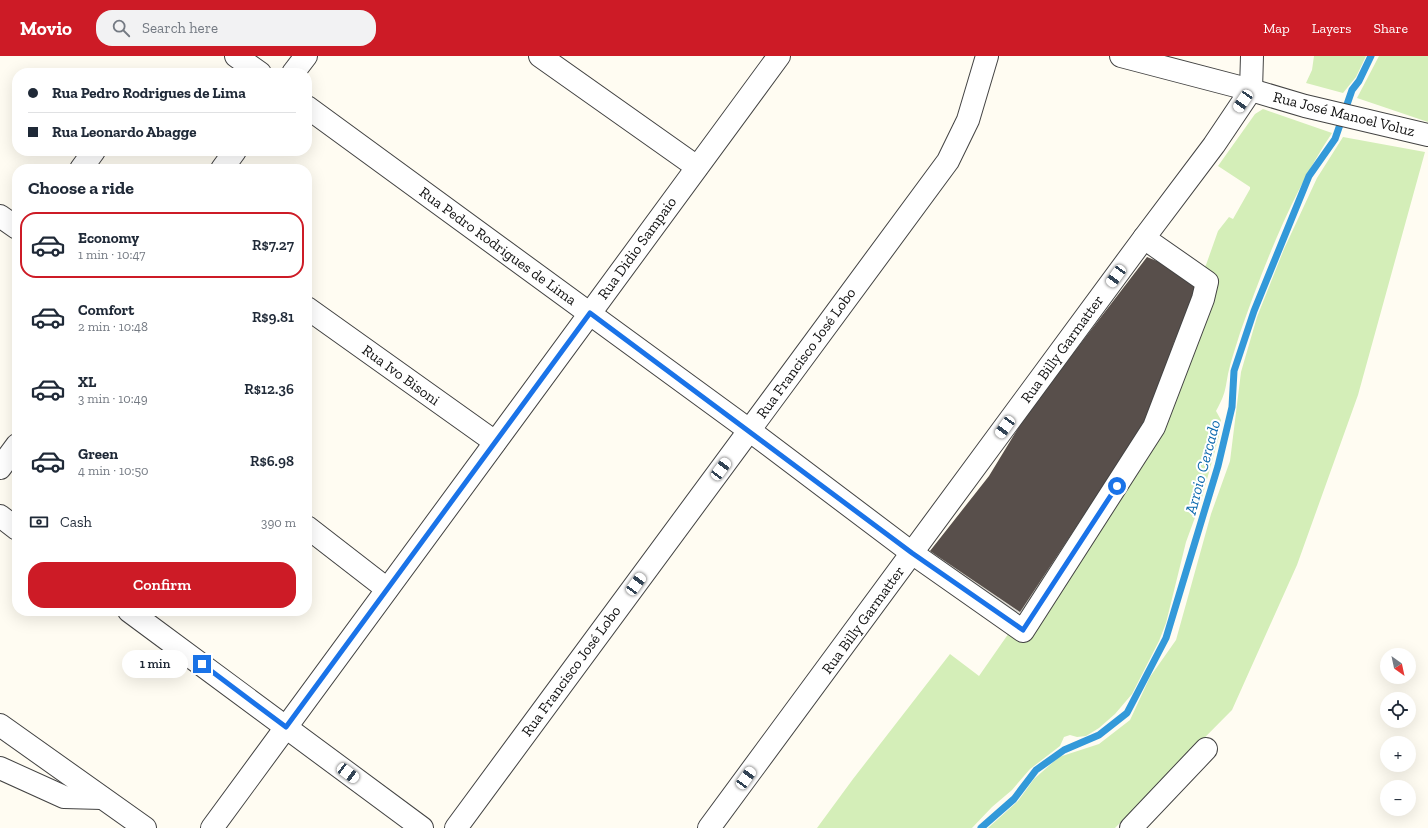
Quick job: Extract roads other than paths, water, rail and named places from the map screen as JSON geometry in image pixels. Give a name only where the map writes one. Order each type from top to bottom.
[{"type":"street","points":[[236,56],[253,68]]},
{"type":"street","points":[[297,68],[306,56]]},
{"type":"street","points":[[540,56],[697,167]]},
{"type":"street","name":"Rua Didio Sampaio","points":[[212,828],[778,56]]},
{"type":"street","name":"Rua Francisco José Lobo","points":[[456,828],[948,161],[968,120],[987,56]]},
{"type":"street","name":"Rua José Manoel Voluz","points":[[1121,56],[1251,90],[1305,106],[1428,135]]},
{"type":"street","points":[[1251,90],[1252,56]]},
{"type":"street","name":"Rua Billy Garmatter","points":[[709,828],[1214,145],[1251,90]]},
{"type":"street","name":"Rua Pedro Rodrigues de Lima","points":[[312,111],[749,430],[912,553],[1023,630],[1154,427],[1203,299],[1207,282],[1144,238]]},
{"type":"street","points":[[0,216],[12,224]]},
{"type":"street","name":"Rua Ivo Bisoni","points":[[312,312],[495,442]]},
{"type":"street","points":[[0,468],[12,452]]},
{"type":"street","points":[[0,516],[12,524]]},
{"type":"street","points":[[312,531],[388,589]]},
{"type":"street","points":[[136,616],[422,828]]},
{"type":"street","points":[[0,725],[145,828]]},
{"type":"street","points":[[1134,827],[1206,749]]},
{"type":"street","points":[[0,768],[64,797],[102,798]]},
{"type":"waterway","name":"Arroio Cercado","points":[[981,828],[1014,799],[1036,770],[1064,750],[1099,735],[1127,713],[1166,638],[1218,466],[1232,407],[1234,371],[1254,311],[1309,176],[1335,139],[1352,90],[1359,81],[1371,56]]}]
